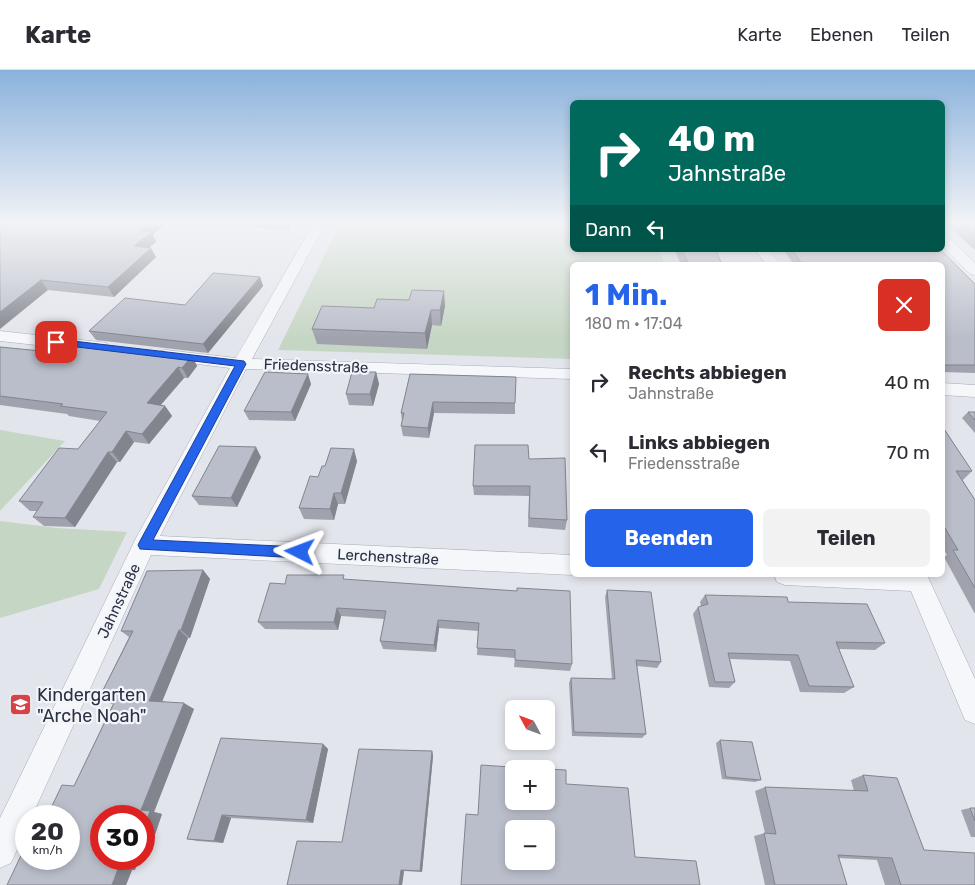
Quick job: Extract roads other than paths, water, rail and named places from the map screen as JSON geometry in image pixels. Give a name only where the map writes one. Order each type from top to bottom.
[{"type":"street","name":"Jahnstraße","points":[[0,852],[144,545],[295,262]]},
{"type":"street","points":[[966,262],[975,271]]},
{"type":"street","points":[[0,336],[116,349]]},
{"type":"street","name":"Friedensstraße","points":[[154,354],[241,364],[570,374]]},
{"type":"street","points":[[945,389],[975,391]]},
{"type":"street","name":"Lerchenstraße","points":[[144,545],[570,565]]},
{"type":"street","points":[[873,577],[917,578],[975,710]]},
{"type":"place","name":"Kindergarten \"Arche Noah\"","points":[[21,705]]}]
